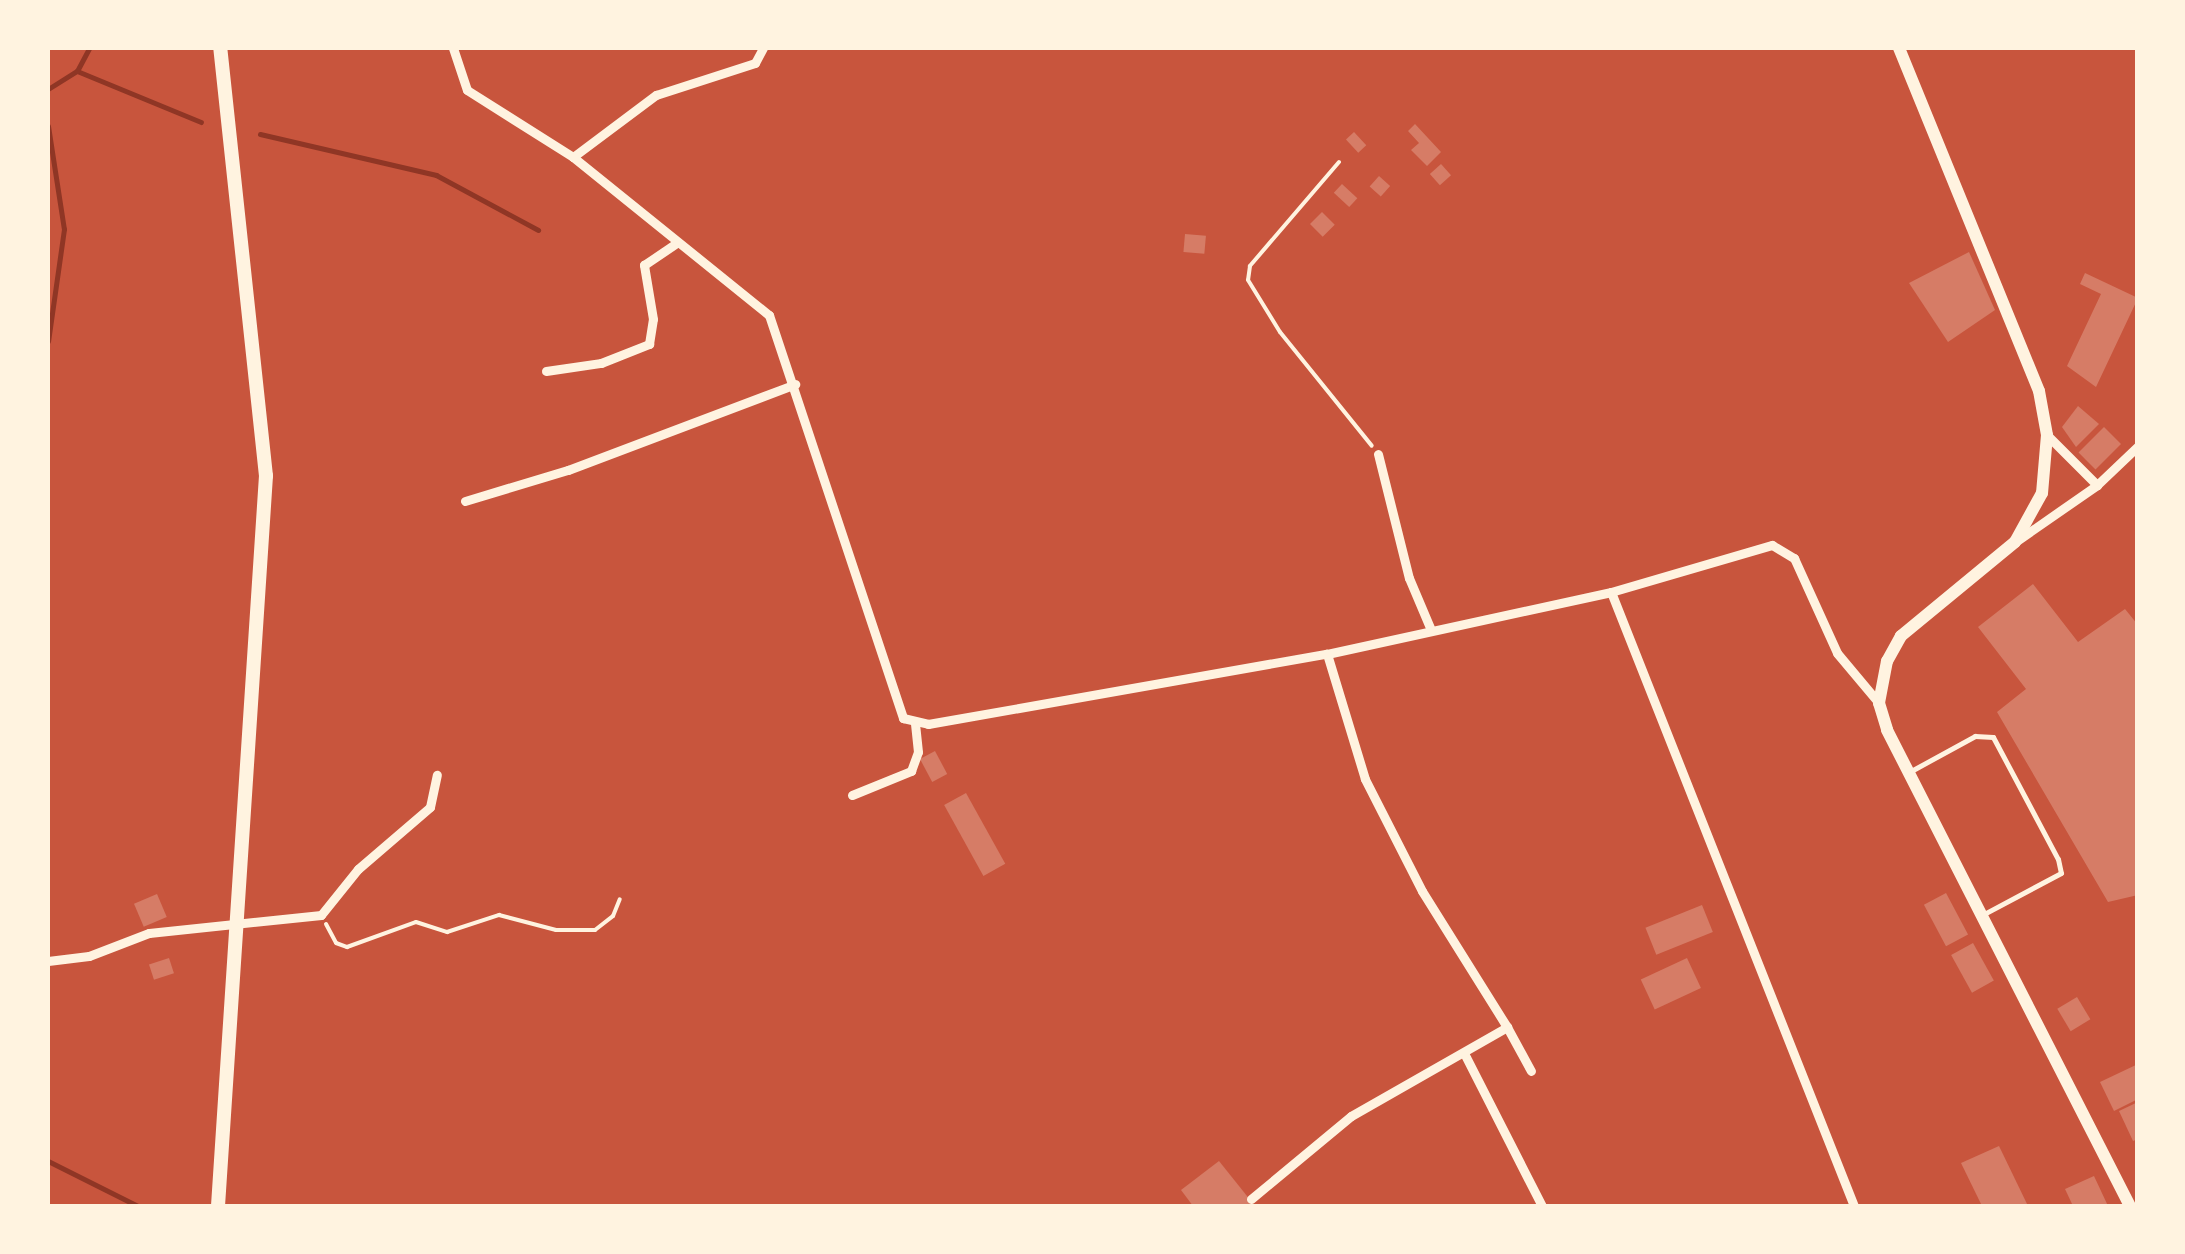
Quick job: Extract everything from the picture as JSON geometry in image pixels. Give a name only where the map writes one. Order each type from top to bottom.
[{"type":"main road","points":[[218,1206],[266,476],[220,48]]},
{"type":"main road","points":[[1900,48],[2039,391],[2047,436],[2042,493],[2015,542],[1901,636],[1887,661],[1879,703],[1908,772],[2130,1206]]},
{"type":"street","points":[[453,48],[467,90],[574,157],[675,244],[769,315],[895,708],[915,722],[1327,654],[1611,592],[1758,546],[1784,549],[1837,653],[1879,703]]},
{"type":"street","points":[[574,157],[656,95],[755,63],[763,48]]},
{"type":"street","points":[[546,372],[600,362],[649,344],[653,319],[644,265],[675,244]]},
{"type":"street","points":[[465,501],[568,470],[794,384]]},
{"type":"street","points":[[2047,436],[2097,485]]},
{"type":"street","points":[[2015,542],[2097,485],[2138,446]]},
{"type":"street","points":[[1378,454],[1410,578],[1431,630]]},
{"type":"street","points":[[1611,592],[1854,1206]]},
{"type":"street","points":[[1327,654],[1365,780],[1422,891],[1531,1070]]},
{"type":"street","points":[[852,795],[911,771],[918,752],[915,722]]},
{"type":"street","points":[[48,961],[89,956],[149,934],[236,921],[321,916],[368,860],[430,807],[437,775]]},
{"type":"street","points":[[1250,1198],[1351,1116],[1464,1055],[1507,1027]]},
{"type":"street","points":[[1464,1055],[1542,1206]]},
{"type":"lane","points":[[1908,772],[1975,736],[1988,734],[1997,743],[2062,868],[1984,914]]},
{"type":"path","points":[[1339,162],[1259,255],[1248,280],[1280,332],[1378,454]]},
{"type":"path","points":[[321,916],[336,943],[346,947],[416,922],[448,932],[499,915],[556,930],[596,930],[613,916],[620,899]]},
{"type":"building","points":[[1415,124],[1441,152],[1427,166],[1411,150],[1419,143],[1408,131]]},
{"type":"building","points":[[1354,132],[1366,145],[1358,153],[1346,140]]},
{"type":"building","points":[[1441,164],[1451,175],[1440,185],[1430,174]]},
{"type":"building","points":[[1379,176],[1390,186],[1381,196],[1370,186]]},
{"type":"building","points":[[1342,184],[1357,198],[1349,207],[1334,193]]},
{"type":"building","points":[[1322,212],[1335,225],[1323,237],[1310,224]]},
{"type":"building","points":[[1185,234],[1206,236],[1204,254],[1183,252]]},
{"type":"building","points":[[1969,252],[1995,310],[1948,342],[1909,283]]},
{"type":"building","points":[[2085,273],[2138,298],[2096,387],[2067,366],[2101,294],[2080,284]]},
{"type":"building","points":[[2078,406],[2099,424],[2076,447],[2062,427]]},
{"type":"building","points":[[2104,427],[2121,444],[2096,469],[2079,452]]},
{"type":"building","points":[[2033,584],[2078,642],[2125,609],[2138,625],[2138,895],[2108,902],[1997,712],[2026,689],[1978,627]]},
{"type":"building","points":[[935,751],[947,774],[932,782],[920,759]]},
{"type":"building","points":[[966,793],[1005,864],[983,876],[944,805]]},
{"type":"building","points":[[1946,893],[1968,934],[1946,946],[1924,905]]},
{"type":"building","points":[[157,894],[167,917],[144,927],[134,904]]},
{"type":"building","points":[[1702,905],[1713,932],[1656,955],[1645,928]]},
{"type":"building","points":[[1973,943],[1994,981],[1972,993],[1951,955]]},
{"type":"building","points":[[169,958],[174,973],[154,980],[149,964]]},
{"type":"building","points":[[1687,958],[1701,988],[1655,1009],[1641,980]]},
{"type":"building","points":[[2077,997],[2090,1019],[2071,1031],[2057,1009]]},
{"type":"building","points":[[2138,1064],[2138,1099],[2114,1111],[2100,1082]]},
{"type":"building","points":[[2138,1102],[2138,1139],[2133,1141],[2119,1111]]},
{"type":"building","points":[[1999,1146],[2028,1206],[1982,1206],[1961,1163]]},
{"type":"building","points":[[1219,1161],[1255,1206],[1193,1206],[1181,1190]]},
{"type":"building","points":[[2094,1176],[2108,1206],[2073,1206],[2065,1189]]},
{"type":"waterway","points":[[48,89],[77,71],[89,48]]},
{"type":"waterway","points":[[77,71],[201,122]]},
{"type":"waterway","points":[[48,126],[64,229],[48,341]]},
{"type":"waterway","points":[[260,134],[436,175],[538,230]]},
{"type":"waterway","points":[[48,1161],[138,1206]]}]
